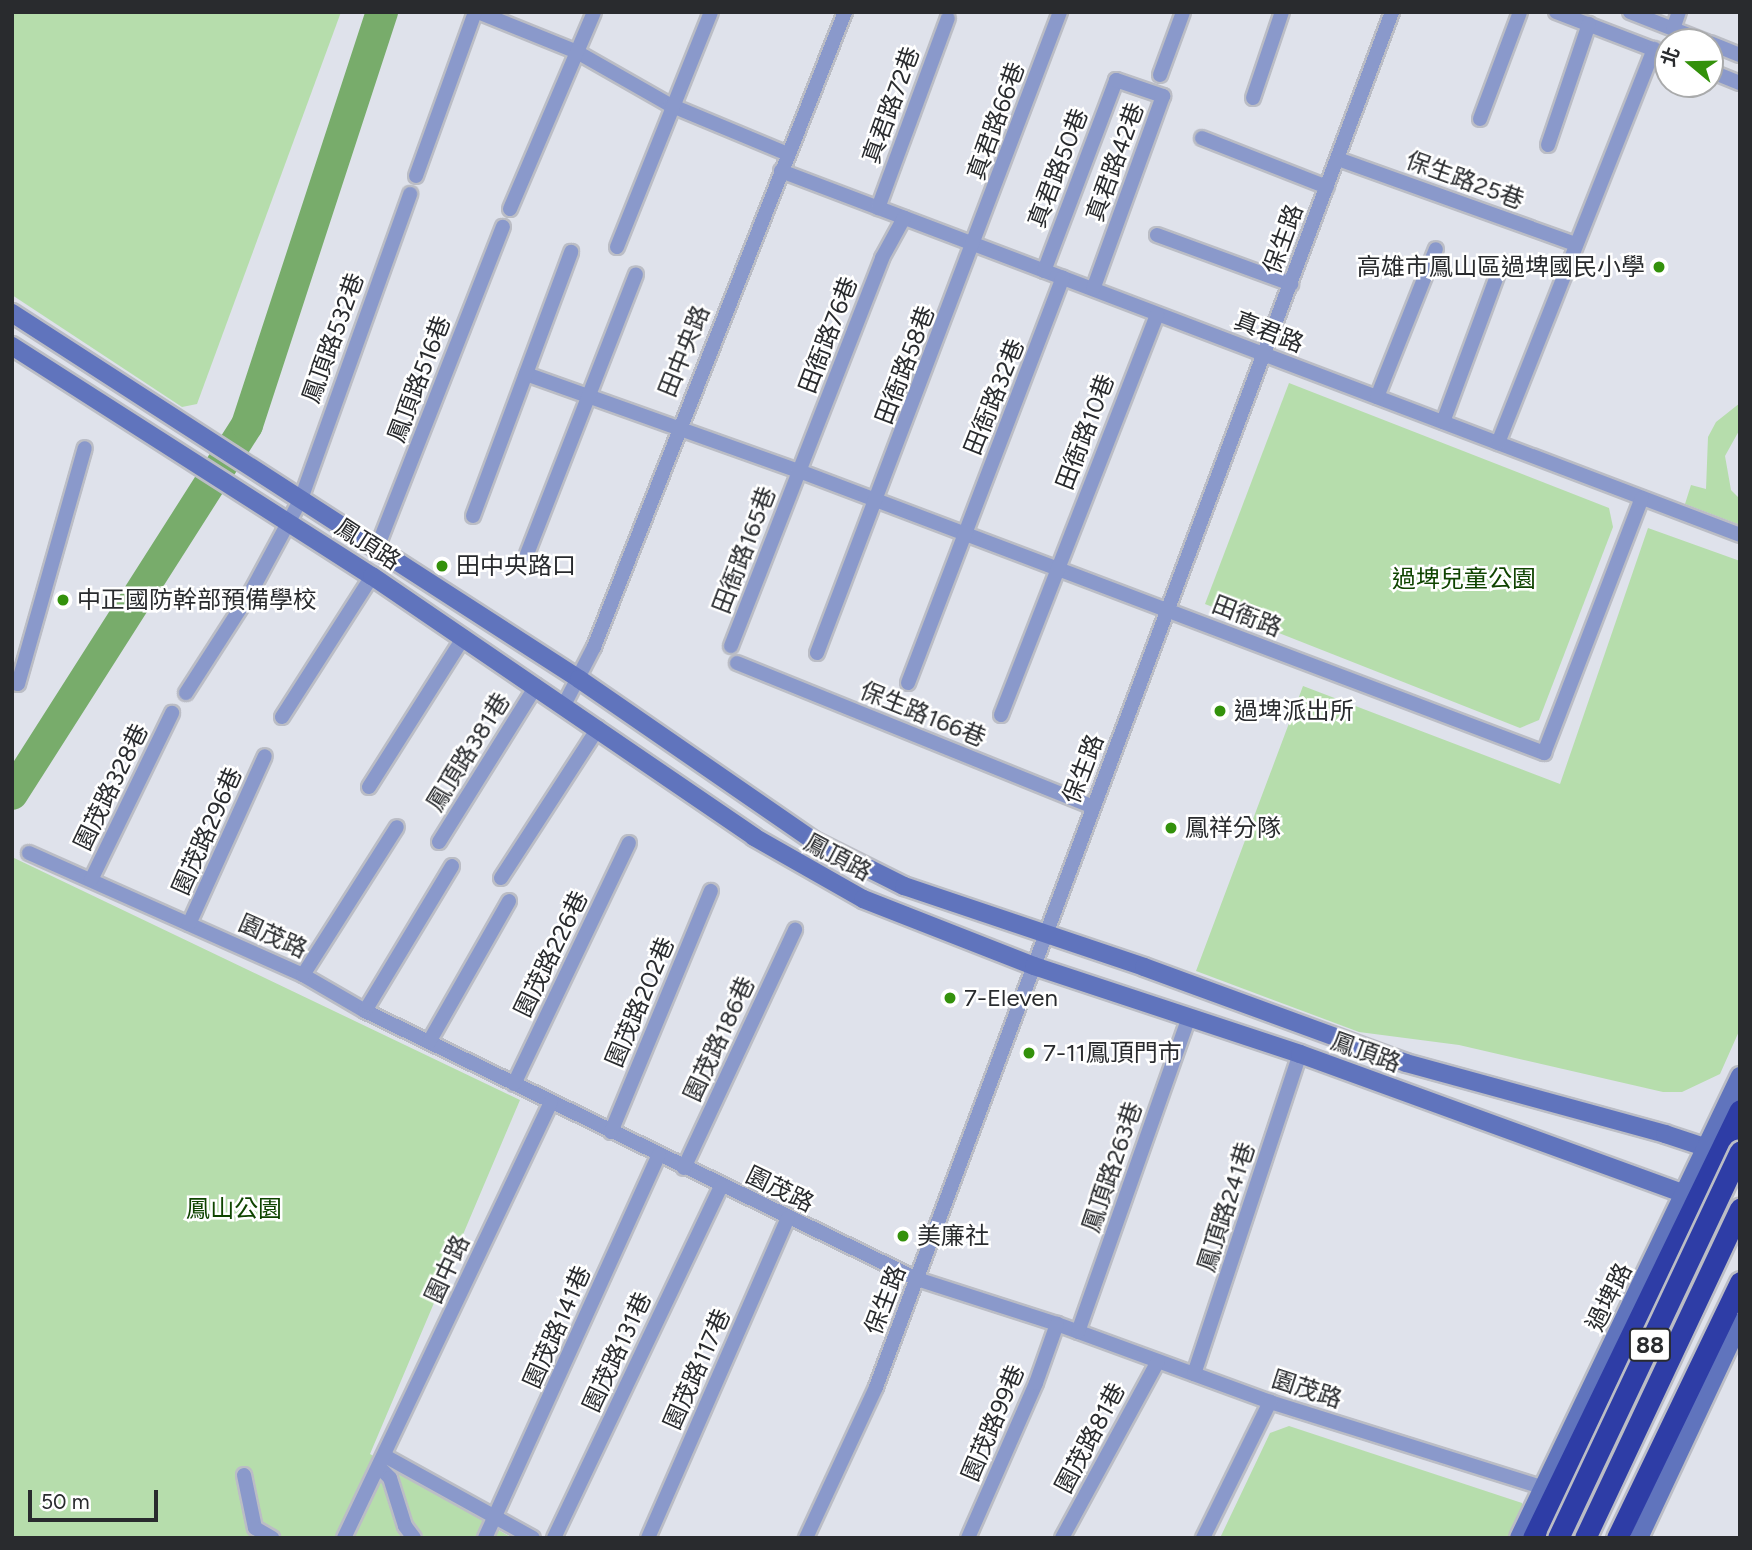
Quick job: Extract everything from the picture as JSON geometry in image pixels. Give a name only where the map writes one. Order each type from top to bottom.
[{"type":"highway","points":[[1532,1538],[1595,1410],[1692,1197],[1727,1153],[1740,1110]]},
{"type":"highway","name":"88","points":[[1558,1538],[1727,1153]]},
{"type":"highway","name":"88","points":[[1586,1538],[1740,1211]]},
{"type":"highway","points":[[1617,1538],[1740,1282]]},
{"type":"main road","name":"鳳頂路","points":[[12,313],[579,679],[812,840],[904,886],[1144,967],[1406,1063],[1727,1153]]},
{"type":"main road","name":"鳳頂路","points":[[12,346],[125,421],[193,459],[464,636],[809,872],[863,899],[1034,965],[1300,1054],[1692,1197],[1740,1211]]},
{"type":"main road","points":[[1727,1153],[1740,1076]]},
{"type":"main road","name":"過埤路","points":[[1519,1538],[1692,1197]]},
{"type":"main road","points":[[1639,1538],[1740,1322]]},
{"type":"street","points":[[416,176],[477,12],[577,52],[670,105],[788,155]]},
{"type":"street","points":[[510,208],[594,12]]},
{"type":"street","points":[[617,247],[670,105],[711,12]]},
{"type":"street","name":"田中央路","points":[[564,705],[579,679],[845,12]]},
{"type":"street","name":"真君路66巷","points":[[975,245],[1060,12]]},
{"type":"street","points":[[1160,75],[1183,12]]},
{"type":"street","points":[[1253,98],[1282,12]]},
{"type":"street","name":"保生路","points":[[806,1538],[866,1410],[917,1279],[1392,12]]},
{"type":"street","points":[[1480,120],[1520,12]]},
{"type":"street","points":[[1556,12],[1654,49]]},
{"type":"street","points":[[1630,12],[1670,28]]},
{"type":"street","name":"真君路72巷","points":[[878,208],[948,18]]},
{"type":"street","points":[[1548,145],[1589,24]]},
{"type":"street","points":[[1498,443],[1576,244],[1654,68]]},
{"type":"street","name":"真君路50巷","points":[[1044,271],[1116,80]]},
{"type":"street","name":"真君路42巷","points":[[1093,289],[1163,96],[1116,80]]},
{"type":"street","points":[[1202,138],[1327,187]]},
{"type":"street","name":"保生路25巷","points":[[1338,159],[1576,244]]},
{"type":"street","name":"真君路","points":[[781,171],[1740,535]]},
{"type":"street","name":"鳳頂路532巷","points":[[186,693],[252,590],[301,499],[410,194]]},
{"type":"street","name":"田衙路76巷","points":[[799,471],[882,258],[904,218]]},
{"type":"street","name":"鳳頂路516巷","points":[[377,548],[503,227]]},
{"type":"street","points":[[1157,235],[1291,284]]},
{"type":"street","name":"田衙路58巷","points":[[817,653],[975,245]]},
{"type":"street","points":[[1377,397],[1436,249]]},
{"type":"street","points":[[473,516],[571,252]]},
{"type":"street","points":[[527,554],[635,275]]},
{"type":"street","points":[[1443,422],[1497,276]]},
{"type":"street","name":"田衙路32巷","points":[[908,683],[1063,278]]},
{"type":"street","name":"田衙路10巷","points":[[1002,715],[1157,314]]},
{"type":"street","name":"田衙路","points":[[526,374],[1057,567],[1544,753],[1642,498]]},
{"type":"street","points":[[12,682],[18,684],[85,448]]},
{"type":"street","name":"田衙路165巷","points":[[731,646],[799,471]]},
{"type":"street","points":[[282,717],[372,576]]},
{"type":"street","points":[[369,787],[464,636]]},
{"type":"street","name":"保生路166巷","points":[[737,663],[1093,807]]},
{"type":"street","name":"鳳頂路381巷","points":[[439,842],[536,687]]},
{"type":"street","name":"園茂路328巷","points":[[91,880],[172,713]]},
{"type":"street","points":[[501,878],[598,728]]},
{"type":"street","name":"園茂路296巷","points":[[189,924],[265,756]]},
{"type":"street","points":[[303,975],[397,827]]},
{"type":"street","name":"園茂路226巷","points":[[514,1084],[629,844]]},
{"type":"street","name":"園茂路","points":[[29,853],[303,975],[365,1011],[917,1279],[1057,1324],[1270,1402],[1544,1488]]},
{"type":"street","points":[[365,1011],[452,866]]},
{"type":"street","name":"園茂路202巷","points":[[611,1132],[711,891]]},
{"type":"street","points":[[429,1042],[509,901]]},
{"type":"street","name":"園茂路186巷","points":[[684,1168],[795,930]]},
{"type":"street","name":"鳳頂路263巷","points":[[1078,1332],[1189,1017]]},
{"type":"street","name":"鳳頂路241巷","points":[[1194,1374],[1300,1054]]},
{"type":"street","name":"園中路","points":[[344,1538],[551,1102]]},
{"type":"street","name":"園茂路141巷","points":[[485,1538],[497,1518],[659,1155]]},
{"type":"street","name":"園茂路131巷","points":[[554,1538],[721,1186]]},
{"type":"street","name":"園茂路117巷","points":[[648,1538],[788,1218]]},
{"type":"street","name":"園茂路99巷","points":[[968,1538],[1036,1383],[1057,1324]]},
{"type":"street","name":"園茂路81巷","points":[[1062,1538],[1157,1360]]},
{"type":"street","points":[[1203,1538],[1270,1402]]},
{"type":"street","points":[[382,1462],[533,1538]]},
{"type":"street","points":[[382,1462],[390,1478],[405,1526],[414,1538]]},
{"type":"street","points":[[244,1475],[255,1528],[272,1538]]},
{"type":"green space","points":[[12,12],[341,12],[197,404],[182,407],[12,295]]},
{"type":"green space","name":"過埤兒童公園","points":[[1289,383],[1609,508],[1613,527],[1539,720],[1520,728],[1205,604]]},
{"type":"green space","points":[[1740,403],[1740,429],[1725,456],[1731,490],[1740,499],[1740,525],[1685,504],[1691,485],[1706,489],[1708,437],[1716,422]]},
{"type":"green space","points":[[1648,528],[1740,561],[1740,1029],[1720,1074],[1682,1092],[1663,1092],[1459,1045],[1359,1032],[1196,971],[1303,686],[1560,784]]},
{"type":"green space","name":"鳳山公園","points":[[12,857],[520,1100],[370,1454],[512,1538],[12,1538]]},
{"type":"green space","points":[[1289,1426],[1522,1503],[1523,1520],[1514,1538],[1220,1538],[1270,1433]]},
{"type":"waterway","points":[[12,794],[247,425],[382,12]]},
{"type":"place","name":"高雄市鳳山區過埤國民小學","points":[[1659,267]]},
{"type":"place","name":"田中央路口","points":[[442,566]]},
{"type":"place","name":"中正國防幹部預備學校","points":[[63,600]]},
{"type":"place","name":"過埤派出所","points":[[1220,711]]},
{"type":"place","name":"鳳祥分隊","points":[[1171,828]]},
{"type":"place","name":"7-Eleven","points":[[950,998]]},
{"type":"place","name":"7-11鳳頂門市","points":[[1029,1053]]},
{"type":"place","name":"美廉社","points":[[903,1236]]}]
